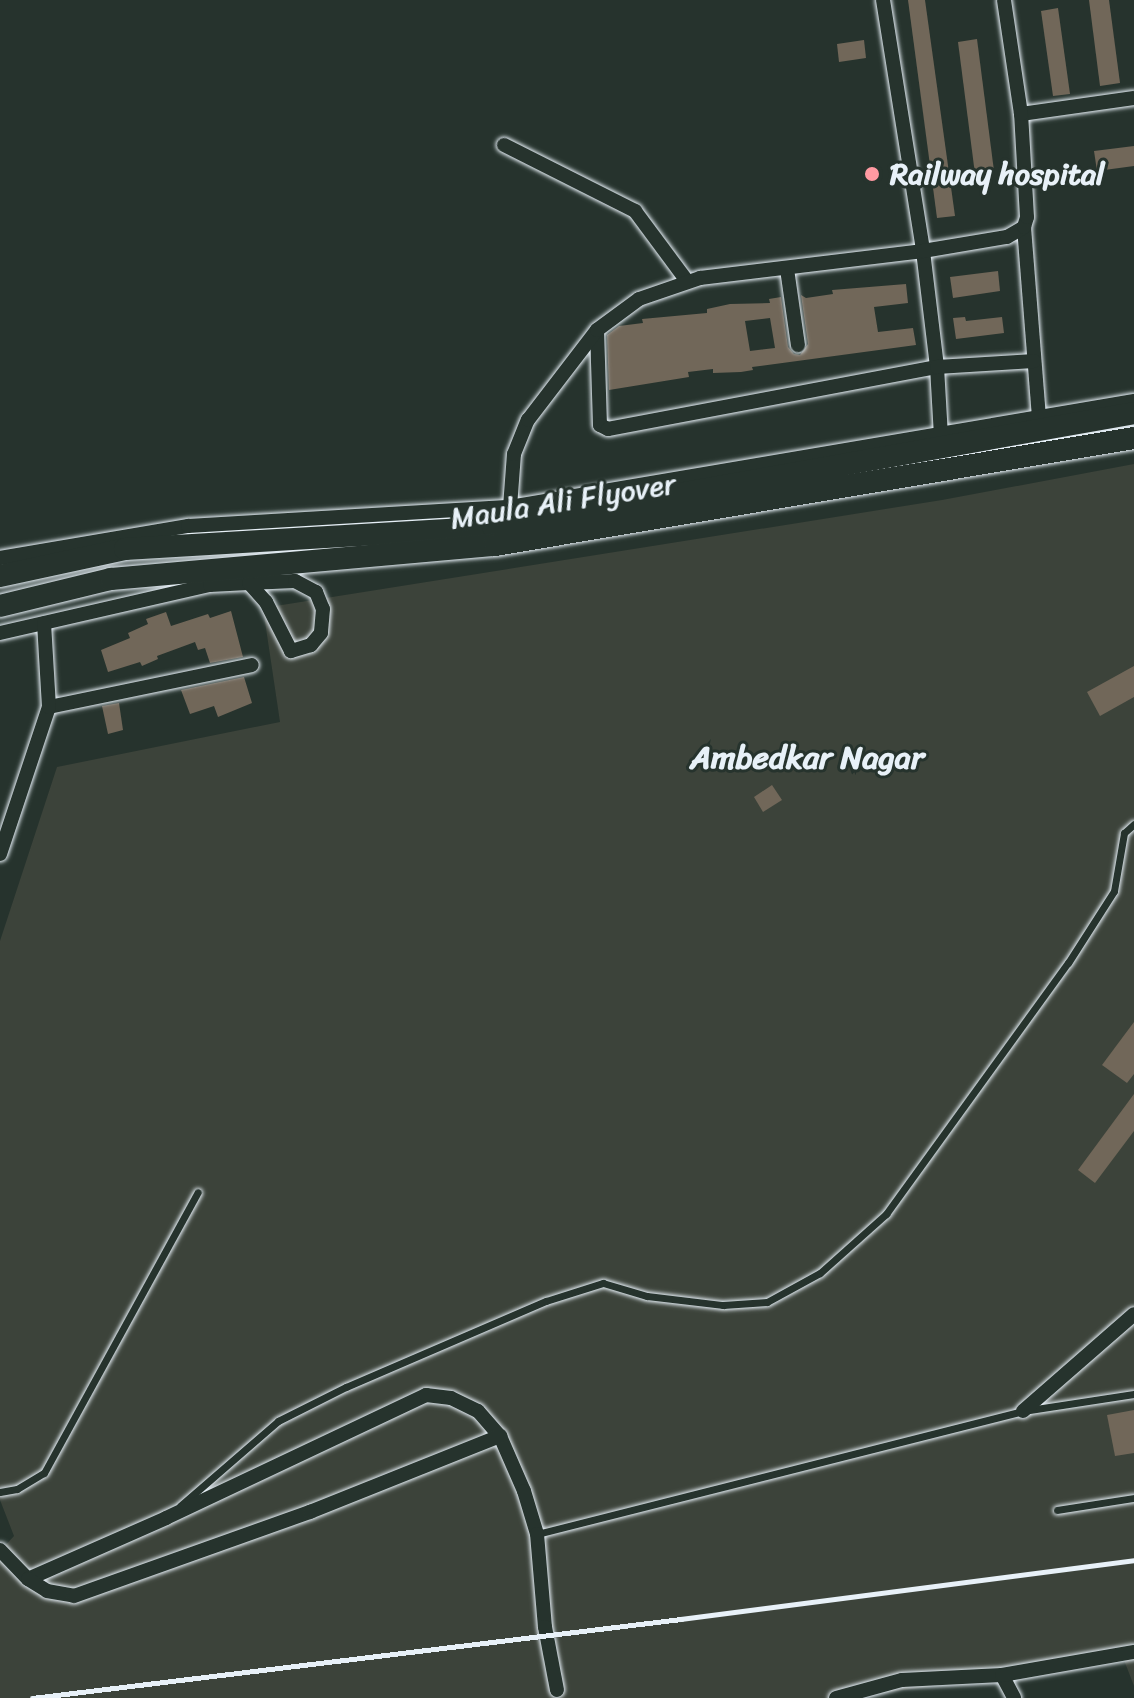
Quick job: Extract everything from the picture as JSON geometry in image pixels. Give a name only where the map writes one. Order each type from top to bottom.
[{"type":"main road","name":"Maula Ali Flyover","points":[[0,576],[125,549],[493,527],[1134,413]]},
{"type":"main road","name":"Maula Ali Flyover","points":[[0,606],[111,579],[495,545],[1134,438]]},
{"type":"street","points":[[883,0],[923,251],[937,367],[941,436]]},
{"type":"street","points":[[1004,0],[1021,114],[1027,217],[1024,227],[1039,418]]},
{"type":"street","points":[[1021,114],[1134,98]]},
{"type":"street","points":[[504,145],[635,211],[687,281]]},
{"type":"street","points":[[510,507],[517,441],[553,383],[597,330],[639,299],[687,281],[923,251],[1007,237],[1024,227]]},
{"type":"street","points":[[787,269],[798,345]]},
{"type":"street","points":[[597,330],[600,425],[608,429],[937,367],[1034,361]]},
{"type":"street","points":[[0,558],[188,526],[510,507],[1134,401]]},
{"type":"street","points":[[0,633],[210,585],[249,583],[295,581],[316,592],[324,621],[311,645],[291,651],[266,602],[249,583]]},
{"type":"street","points":[[0,854],[49,707],[44,623]]},
{"type":"street","points":[[49,707],[252,665]]},
{"type":"street","points":[[1023,1411],[1134,1314]]},
{"type":"street","points":[[28,1579],[166,1518],[426,1395],[464,1401],[478,1411],[500,1436],[537,1534],[545,1627],[557,1690]]},
{"type":"street","points":[[0,1550],[28,1579],[47,1591],[74,1596],[310,1512],[500,1436]]},
{"type":"street","points":[[836,1698],[902,1680],[1002,1675],[1134,1652]]},
{"type":"street","points":[[1002,1675],[1014,1698]]},
{"type":"street","points":[[891,1698],[902,1680]]},
{"type":"lane","points":[[166,1518],[278,1421],[346,1387],[546,1301],[603,1283],[647,1296],[723,1305],[767,1302],[820,1273],[886,1214],[1068,963],[1114,891],[1124,833],[1134,824]]},
{"type":"lane","points":[[0,1492],[17,1489],[44,1473],[198,1192]]},
{"type":"lane","points":[[537,1534],[1023,1411],[1134,1394]]},
{"type":"lane","points":[[1057,1510],[1134,1498]]},
{"type":"shaded area","points":[[1134,464],[1134,1686],[1124,1660],[845,1698],[0,1698],[0,1551],[14,1536],[0,1500],[0,941],[57,767],[280,722],[263,608],[942,500]]},
{"type":"building","points":[[908,0],[925,0],[955,216],[937,218]]},
{"type":"building","points":[[1089,0],[1109,0],[1120,83],[1100,86]]},
{"type":"building","points":[[1058,8],[1070,94],[1053,96],[1041,11]]},
{"type":"building","points":[[977,39],[994,171],[975,174],[958,42]]},
{"type":"building","points":[[864,40],[866,58],[839,62],[837,44]]},
{"type":"building","points":[[1134,146],[1134,166],[1097,171],[1094,151]]},
{"type":"building","points":[[998,271],[1000,291],[953,298],[950,277]]},
{"type":"building","points":[[906,284],[908,303],[874,307],[878,332],[913,328],[916,345],[752,367],[753,370],[741,372],[713,373],[713,369],[688,372],[689,377],[609,390],[607,335],[619,326],[643,323],[642,319],[707,313],[707,309],[730,304],[770,303],[769,299],[781,297],[788,347],[794,354],[800,355],[808,344],[801,295],[806,298],[833,294],[832,290]],"holes":[[[770,318],[775,348],[750,351],[745,321]]]},
{"type":"building","points":[[965,317],[966,321],[1002,317],[1004,333],[956,339],[953,318]]},
{"type":"building","points":[[231,611],[243,657],[210,663],[205,648],[198,650],[195,642],[157,656],[158,659],[142,666],[140,662],[108,672],[101,650],[130,638],[128,633],[148,624],[146,619],[166,612],[171,626],[208,614],[210,618]]},
{"type":"building","points":[[1134,666],[1134,697],[1100,716],[1087,692]]},
{"type":"building","points":[[244,677],[252,703],[218,717],[214,706],[190,714],[181,690]]},
{"type":"building","points":[[119,703],[123,730],[108,734],[102,706]]},
{"type":"building","points":[[772,785],[782,800],[763,812],[754,797]]},
{"type":"building","points":[[1134,1022],[1134,1074],[1127,1083],[1102,1065]]},
{"type":"building","points":[[1134,1094],[1134,1131],[1095,1183],[1078,1170]]},
{"type":"building","points":[[1134,1410],[1134,1453],[1115,1456],[1107,1415]]},
{"type":"railway","points":[[32,1698],[1134,1560]]},
{"type":"place","name":"Railway hospital","points":[[872,174]]},
{"type":"district","name":"Ambedkar Nagar","points":[[807,758]]}]
